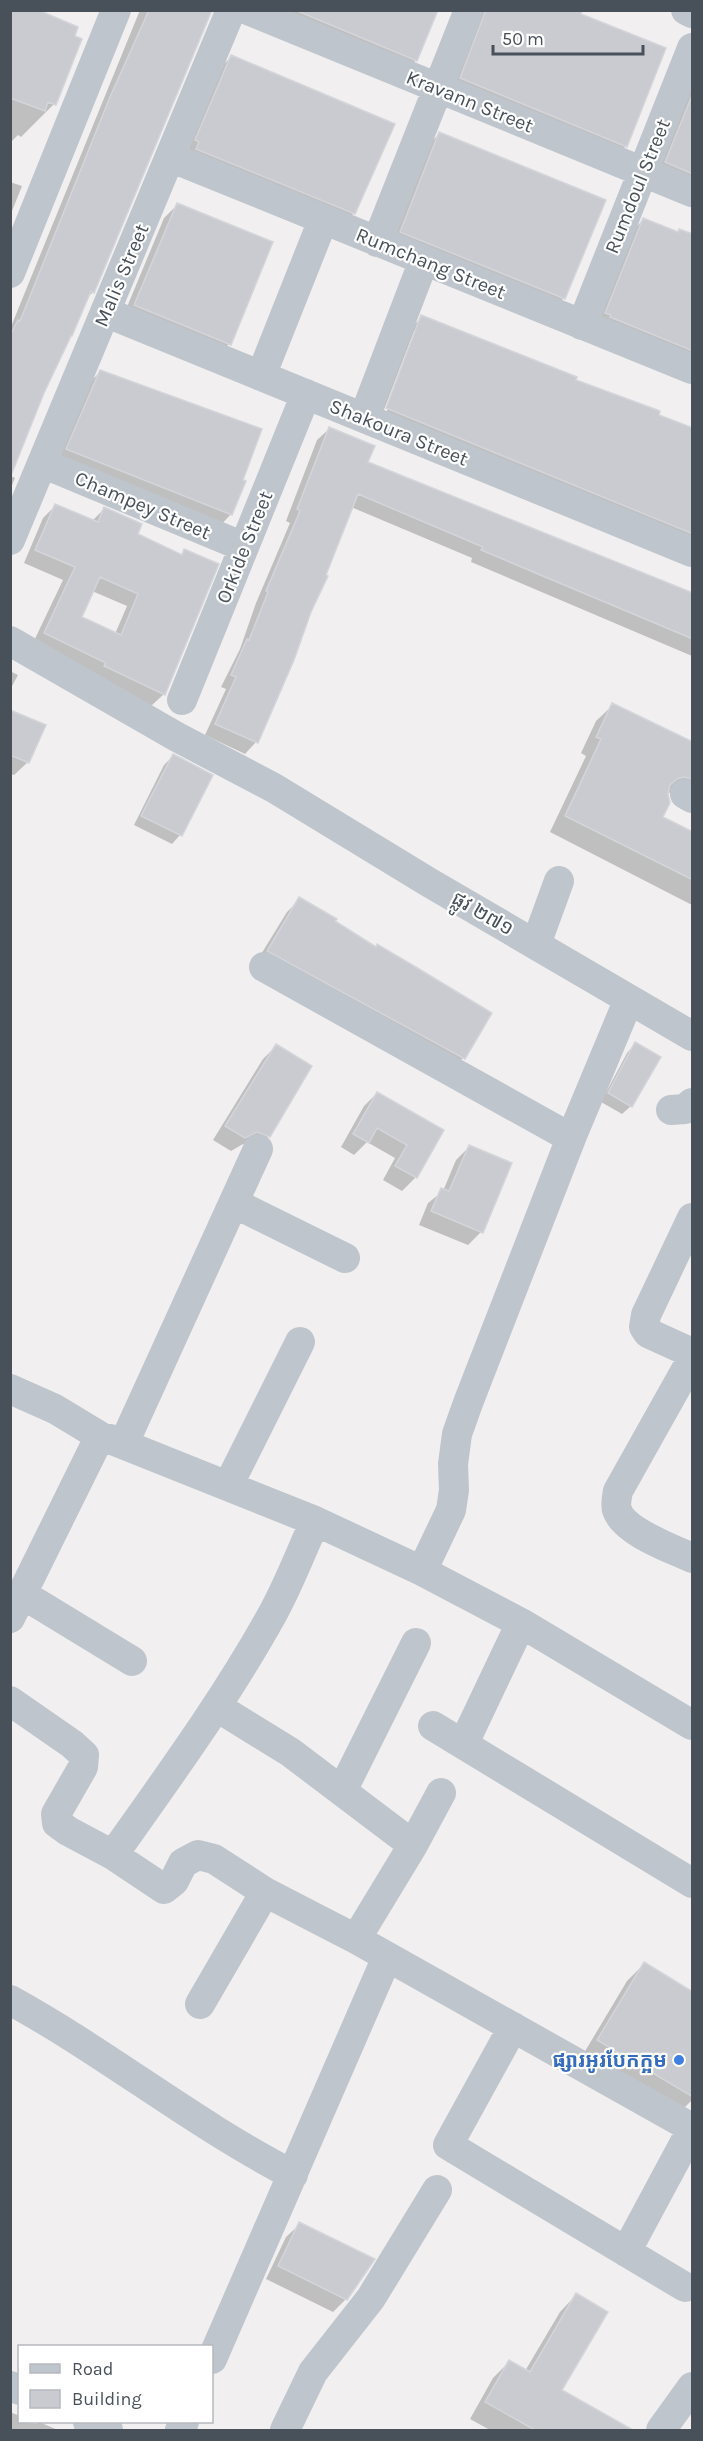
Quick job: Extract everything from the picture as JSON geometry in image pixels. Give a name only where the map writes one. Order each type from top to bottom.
[{"type":"street","points":[[10,273],[116,10]]},
{"type":"street","name":"Malis Street","points":[[10,540],[231,10]]},
{"type":"street","name":"Kravann Street","points":[[248,10],[693,192]]},
{"type":"street","points":[[377,242],[469,10]]},
{"type":"street","points":[[686,10],[693,13]]},
{"type":"street","name":"Rumdoul Street","points":[[582,325],[693,48]]},
{"type":"street","name":"Rumchang Street","points":[[170,157],[693,369]]},
{"type":"street","points":[[261,376],[323,220]]},
{"type":"street","points":[[364,417],[424,261]]},
{"type":"street","name":"Shakoura Street","points":[[105,312],[693,552]]},
{"type":"street","name":"Orkide Street","points":[[182,700],[306,394]]},
{"type":"street","name":"Champey Street","points":[[42,464],[244,547]]},
{"type":"street","name":"ផ្លូវ ២៧១","points":[[10,641],[177,737],[274,788],[693,1036]]},
{"type":"street","points":[[536,944],[559,881]]},
{"type":"street","points":[[264,967],[571,1138]]},
{"type":"street","points":[[422,1571],[451,1510],[454,1490],[453,1464],[458,1434],[468,1402],[571,1138],[630,999]]},
{"type":"street","points":[[114,1440],[234,1203],[258,1149]]},
{"type":"street","points":[[234,1203],[345,1258]]},
{"type":"street","points":[[693,1218],[646,1315],[644,1327],[648,1333],[693,1353]]},
{"type":"street","points":[[228,1486],[300,1342]]},
{"type":"street","points":[[693,1359],[618,1491],[616,1509],[622,1520],[633,1529],[693,1558]]},
{"type":"street","points":[[10,1389],[55,1409],[114,1440],[315,1521],[422,1571],[521,1623],[693,1725]]},
{"type":"street","points":[[114,1440],[96,1444],[16,1606],[132,1661]]},
{"type":"street","points":[[113,1855],[217,1707],[274,1611],[315,1521]]},
{"type":"street","points":[[464,1743],[521,1623]]},
{"type":"street","points":[[342,1791],[416,1643]]},
{"type":"street","points":[[10,1701],[72,1744],[84,1755],[83,1767],[56,1814],[57,1823],[68,1831],[113,1855],[164,1889],[174,1881],[183,1863],[198,1855],[214,1859],[265,1892],[356,1939],[693,2128],[626,2252]]},
{"type":"street","points":[[217,1707],[290,1752],[413,1845]]},
{"type":"street","points":[[433,1726],[693,1883]]},
{"type":"street","points":[[356,1939],[413,1845],[441,1793]]},
{"type":"street","points":[[200,2004],[265,1892]]},
{"type":"street","points":[[213,2357],[387,1958]]},
{"type":"street","points":[[10,2000],[114,2063],[209,2127],[293,2175]]},
{"type":"street","points":[[513,2027],[448,2145],[685,2287]]},
{"type":"street","points":[[285,2430],[313,2372],[371,2298],[436,2190]]},
{"type":"street","points":[[661,2430],[693,2387]]},
{"type":"street","points":[[92,2423],[108,2430]]},
{"type":"building","points":[[10,10],[38,10],[78,27],[75,36],[82,39],[56,105],[48,102],[45,111],[10,98]]},
{"type":"building","points":[[149,10],[212,10],[94,293],[91,291],[44,393],[10,478],[10,336],[18,320],[20,321],[110,97]]},
{"type":"building","points":[[295,10],[438,10],[417,61]]},
{"type":"building","points":[[486,10],[582,10],[581,14],[666,48],[627,147],[460,78]]},
{"type":"building","points":[[231,55],[395,124],[355,214],[196,149],[199,142],[195,140]]},
{"type":"building","points":[[693,93],[693,174],[665,162]]},
{"type":"building","points":[[439,132],[606,200],[565,299],[400,232]]},
{"type":"building","points":[[177,203],[273,242],[231,345],[134,305]]},
{"type":"building","points":[[643,218],[678,232],[679,229],[693,234],[693,351],[605,313]]},
{"type":"building","points":[[421,315],[577,377],[576,380],[660,411],[659,415],[693,428],[693,534],[386,408]]},
{"type":"building","points":[[100,370],[262,429],[243,480],[246,481],[232,515],[66,449]]},
{"type":"building","points":[[329,427],[375,446],[368,462],[693,593],[693,639],[481,550],[483,547],[358,494],[326,575],[328,576],[258,743],[215,724],[236,677],[231,675],[247,639],[249,640],[268,592],[266,591],[300,511],[297,509]]},
{"type":"building","points":[[55,504],[98,522],[104,507],[142,524],[138,534],[182,555],[184,549],[219,564],[165,695],[104,666],[106,663],[44,633],[75,567],[35,550]],"holes":[[[100,577],[138,594],[121,635],[82,617]]]},
{"type":"building","points":[[612,703],[693,742],[693,779],[684,777],[670,785],[668,794],[670,803],[663,817],[693,832],[693,880],[565,816],[601,739],[596,737]]},
{"type":"building","points":[[10,710],[46,725],[29,763],[10,755]]},
{"type":"building","points":[[173,754],[213,775],[182,836],[141,816]]},
{"type":"building","points":[[299,897],[337,919],[335,921],[376,947],[377,944],[492,1013],[465,1059],[267,951]]},
{"type":"building","points":[[635,1042],[661,1057],[632,1107],[608,1093]]},
{"type":"building","points":[[276,1044],[312,1066],[270,1137],[257,1132],[245,1138],[225,1126]]},
{"type":"building","points":[[377,1092],[444,1130],[417,1178],[395,1166],[407,1145],[377,1128],[369,1143],[353,1134]]},
{"type":"building","points":[[469,1145],[512,1163],[483,1233],[431,1211],[441,1188],[449,1191]]},
{"type":"building","points":[[644,1962],[693,1992],[693,2097],[597,2040]]},
{"type":"building","points":[[299,2222],[375,2259],[347,2300],[278,2266]]},
{"type":"building","points":[[576,2293],[608,2312],[562,2390],[633,2430],[535,2430],[485,2402],[509,2360],[530,2372]]},
{"type":"place","name":"ផ្សារអូរបែកក្អម","points":[[679,2060]]}]
